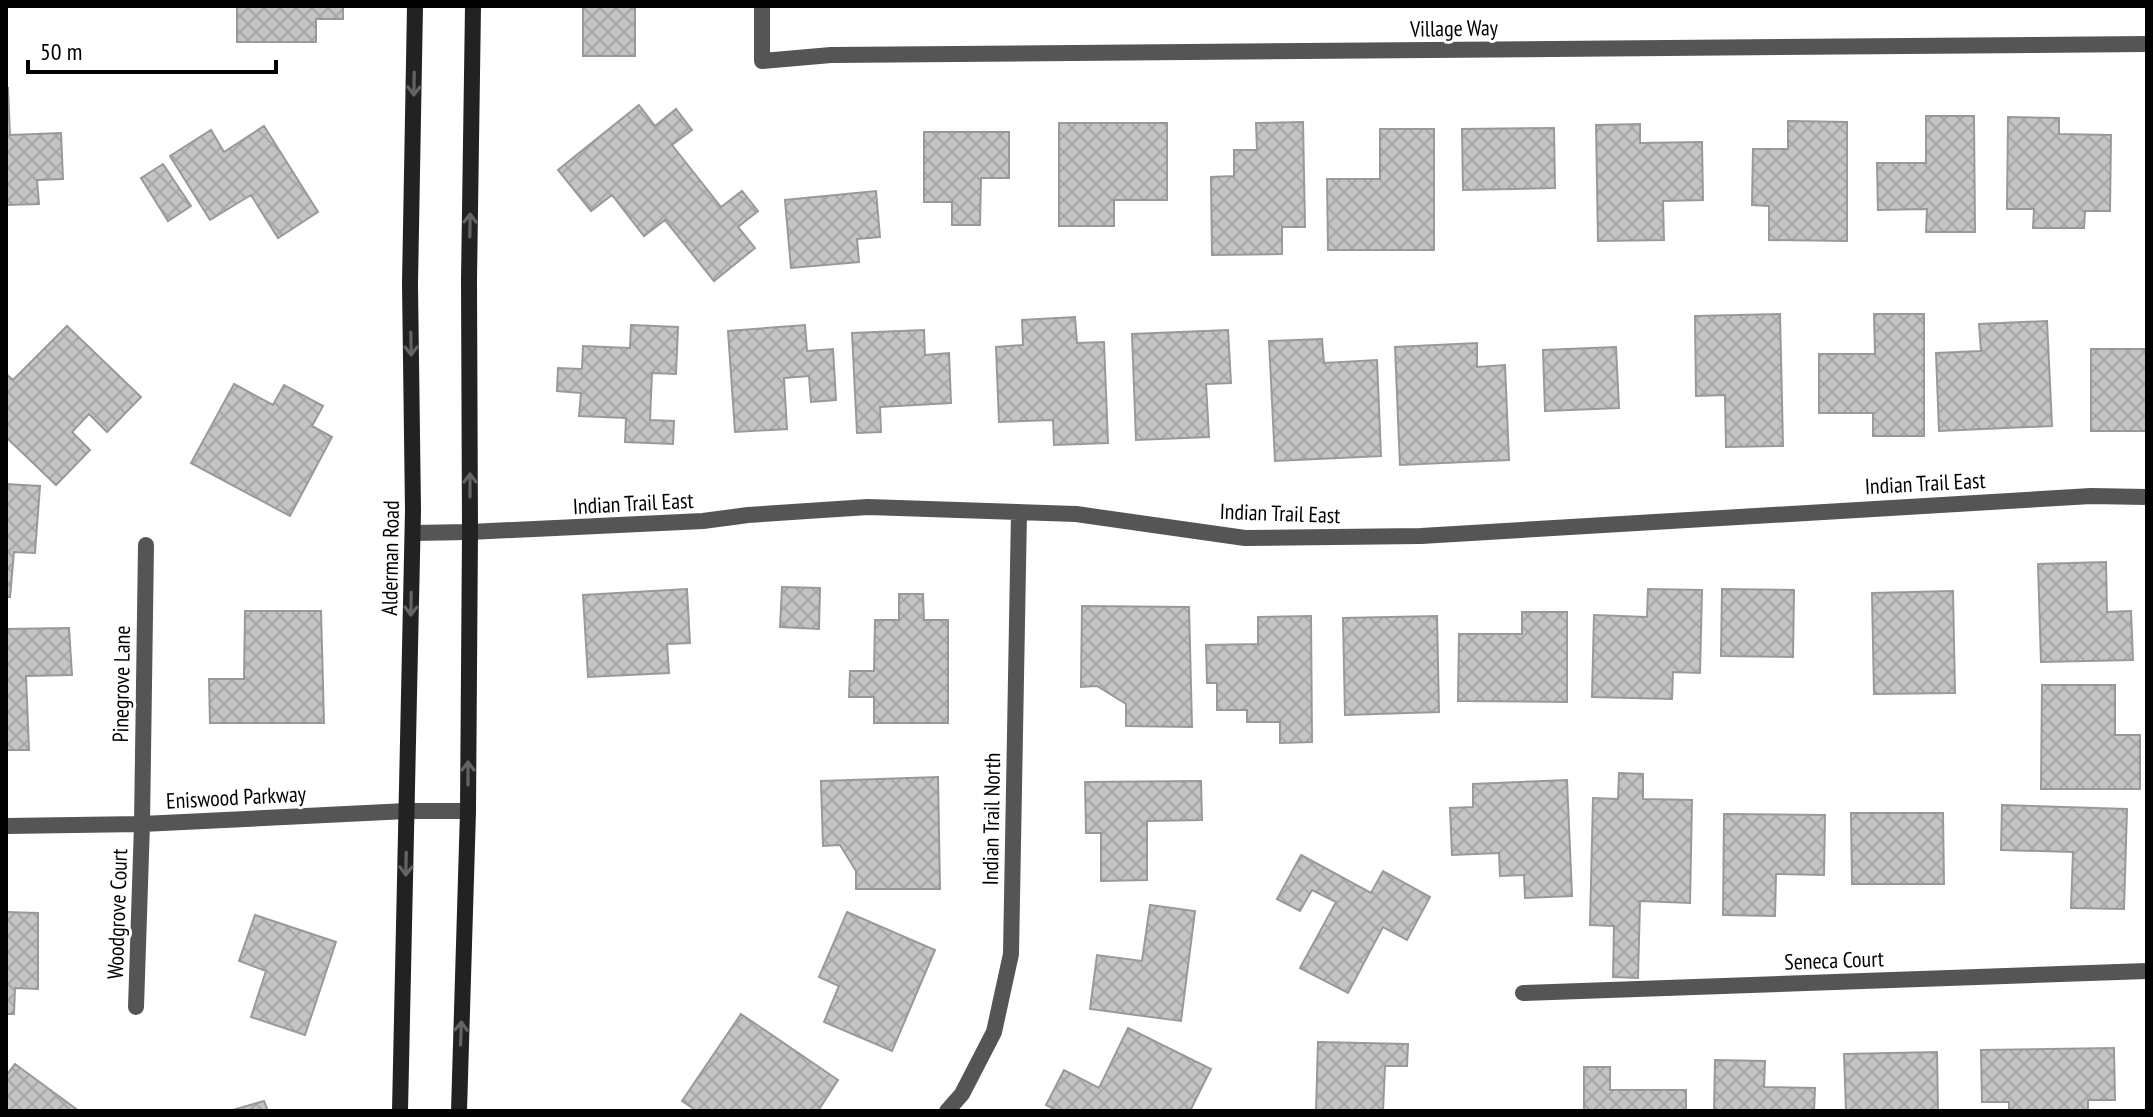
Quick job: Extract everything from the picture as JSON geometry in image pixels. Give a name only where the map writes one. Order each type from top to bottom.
[{"type":"main road","name":"Alderman Road","points":[[400,1111],[413,533],[410,284],[415,6]]},
{"type":"main road","points":[[459,1111],[468,811],[473,6]]},
{"type":"street","name":"Village Way","points":[[762,6],[762,61],[863,55],[2147,44]]},
{"type":"street","name":"Indian Trail East","points":[[413,533],[703,521],[868,507],[1076,514],[1245,538],[1421,536],[2075,496],[2147,497]]},
{"type":"street","name":"Indian Trail North","points":[[947,1111],[962,1094],[994,1032],[1011,954],[1019,512]]},
{"type":"street","name":"Pinegrove Lane","points":[[142,824],[146,545]]},
{"type":"street","name":"Eniswood Parkway","points":[[6,826],[142,824],[407,811],[468,811]]},
{"type":"street","name":"Woodgrove Court","points":[[136,1007],[142,824]]},
{"type":"street","name":"Seneca Court","points":[[1523,993],[2147,971]]},
{"type":"building","points":[[237,6],[343,6],[343,19],[316,19],[316,42],[237,42]]},
{"type":"building","points":[[583,6],[635,6],[635,56],[583,56]]},
{"type":"building","points":[[6,88],[10,135],[61,133],[63,179],[37,180],[39,204],[6,205]]},
{"type":"building","points":[[639,105],[655,126],[676,109],[692,130],[672,145],[721,207],[742,191],[758,211],[738,227],[755,248],[714,281],[665,220],[644,236],[612,195],[591,211],[558,170]]},
{"type":"building","points":[[1926,116],[1974,116],[1975,232],[1926,232],[1927,209],[1878,210],[1877,163],[1926,163]]},
{"type":"building","points":[[2008,117],[2059,118],[2059,134],[2111,135],[2110,211],[2085,211],[2084,228],[2033,228],[2034,209],[2007,209]]},
{"type":"building","points":[[1788,121],[1847,122],[1847,241],[1769,240],[1769,206],[1752,205],[1753,149],[1788,149]]},
{"type":"building","points":[[1303,122],[1305,227],[1282,227],[1282,254],[1212,255],[1211,177],[1234,176],[1234,150],[1257,150],[1256,123]]},
{"type":"building","points":[[1059,123],[1167,123],[1167,200],[1114,200],[1114,226],[1059,226]]},
{"type":"building","points":[[1640,124],[1640,143],[1702,142],[1703,200],[1663,201],[1664,240],[1598,241],[1596,125]]},
{"type":"building","points":[[264,126],[318,212],[278,238],[251,195],[210,220],[170,156],[211,130],[224,152]]},
{"type":"building","points":[[1554,128],[1555,188],[1463,190],[1462,129]]},
{"type":"building","points":[[1380,129],[1434,129],[1434,250],[1328,250],[1327,179],[1380,179]]},
{"type":"building","points":[[924,132],[1009,132],[1009,178],[981,178],[980,225],[952,225],[952,202],[924,202]]},
{"type":"building","points":[[163,164],[191,206],[168,221],[141,178]]},
{"type":"building","points":[[876,191],[880,237],[857,239],[859,262],[791,268],[785,200]]},
{"type":"building","points":[[1780,314],[1783,446],[1726,447],[1725,395],[1696,396],[1695,316]]},
{"type":"building","points":[[1874,314],[1924,314],[1924,436],[1873,436],[1873,413],[1819,413],[1819,354],[1875,354]]},
{"type":"building","points":[[1075,317],[1077,343],[1104,342],[1108,443],[1054,445],[1053,420],[999,422],[996,347],[1023,345],[1022,320]]},
{"type":"building","points":[[2047,321],[2052,426],[1939,431],[1936,353],[1981,351],[1979,324]]},
{"type":"building","points":[[631,325],[678,327],[676,374],[652,373],[650,420],[674,421],[673,444],[625,442],[626,418],[579,416],[581,393],[557,391],[558,368],[582,369],[583,346],[630,348]]},
{"type":"building","points":[[805,325],[807,351],[833,349],[836,400],[811,402],[809,376],[784,378],[787,429],[735,432],[728,331]]},
{"type":"building","points":[[67,326],[141,397],[107,432],[89,414],[72,432],[90,450],[56,485],[6,437],[6,374],[13,380]]},
{"type":"building","points":[[924,330],[925,355],[949,353],[951,403],[880,407],[881,432],[857,433],[852,333]]},
{"type":"building","points":[[1228,330],[1231,383],[1206,384],[1209,437],[1136,440],[1132,334]]},
{"type":"building","points":[[1322,339],[1324,363],[1377,360],[1381,456],[1275,461],[1269,341]]},
{"type":"building","points":[[1477,343],[1477,367],[1505,365],[1509,460],[1400,465],[1395,347]]},
{"type":"building","points":[[1616,347],[1619,408],[1545,411],[1543,350]]},
{"type":"building","points":[[2091,349],[2147,349],[2147,431],[2091,431]]},
{"type":"building","points":[[234,384],[273,405],[284,385],[323,406],[312,426],[332,437],[290,516],[191,463]]},
{"type":"building","points":[[6,484],[40,486],[35,553],[14,552],[10,597],[6,597]]},
{"type":"building","points":[[2106,562],[2107,612],[2131,611],[2133,660],[2041,662],[2038,564]]},
{"type":"building","points":[[782,587],[820,588],[819,629],[780,627]]},
{"type":"building","points":[[687,589],[690,643],[667,644],[669,673],[588,677],[583,595]]},
{"type":"building","points":[[1648,589],[1702,590],[1700,673],[1673,672],[1672,699],[1592,697],[1594,615],[1647,617]]},
{"type":"building","points":[[1722,589],[1794,590],[1793,657],[1721,656]]},
{"type":"building","points":[[1953,591],[1955,693],[1874,694],[1872,593]]},
{"type":"building","points":[[899,594],[923,594],[924,620],[948,620],[948,723],[874,723],[874,697],[849,697],[850,671],[874,671],[875,620],[899,620]]},
{"type":"building","points":[[1082,606],[1189,607],[1192,727],[1126,726],[1126,704],[1097,686],[1081,687]]},
{"type":"building","points":[[245,611],[321,611],[324,723],[210,723],[209,679],[244,679]]},
{"type":"building","points":[[1522,612],[1567,612],[1567,702],[1458,701],[1459,634],[1522,634]]},
{"type":"building","points":[[1311,616],[1312,742],[1280,743],[1280,722],[1247,722],[1247,710],[1217,710],[1217,683],[1207,683],[1206,645],[1258,644],[1258,617]]},
{"type":"building","points":[[1437,616],[1439,712],[1345,715],[1343,618]]},
{"type":"building","points":[[69,628],[72,675],[26,676],[29,750],[6,750],[6,629]]},
{"type":"building","points":[[2042,685],[2115,685],[2115,735],[2140,735],[2140,789],[2041,789]]},
{"type":"building","points":[[1619,773],[1643,774],[1643,799],[1692,800],[1690,903],[1640,901],[1638,978],[1613,977],[1614,926],[1590,925],[1593,798],[1618,799]]},
{"type":"building","points":[[938,777],[940,889],[856,889],[856,871],[840,845],[823,846],[821,781]]},
{"type":"building","points":[[1567,780],[1572,896],[1525,898],[1524,875],[1500,876],[1499,853],[1452,855],[1450,808],[1473,807],[1473,784]]},
{"type":"building","points":[[1201,781],[1202,820],[1147,821],[1147,880],[1101,881],[1101,833],[1086,833],[1085,782]]},
{"type":"building","points":[[2002,805],[2127,809],[2124,909],[2071,908],[2073,852],[2001,850]]},
{"type":"building","points":[[1851,813],[1943,813],[1944,884],[1852,884]]},
{"type":"building","points":[[1724,814],[1825,815],[1824,875],[1776,874],[1775,916],[1723,915]]},
{"type":"building","points":[[1301,855],[1371,893],[1383,871],[1430,897],[1407,940],[1383,927],[1348,993],[1300,968],[1336,902],[1312,890],[1300,911],[1277,899]]},
{"type":"building","points":[[1150,905],[1195,911],[1181,1021],[1090,1009],[1097,955],[1142,961]]},
{"type":"building","points":[[6,912],[38,913],[38,989],[15,988],[14,1014],[6,1014]]},
{"type":"building","points":[[847,912],[935,950],[892,1051],[824,1022],[839,986],[819,977]]},
{"type":"building","points":[[255,915],[336,942],[305,1035],[251,1017],[266,971],[239,961]]},
{"type":"building","points":[[741,1014],[838,1080],[818,1111],[697,1111],[682,1101]]},
{"type":"building","points":[[1128,1028],[1211,1069],[1190,1111],[1058,1111],[1046,1105],[1064,1070],[1099,1088]]},
{"type":"building","points":[[1318,1042],[1408,1044],[1407,1066],[1385,1066],[1383,1111],[1316,1111]]},
{"type":"building","points":[[2114,1048],[2115,1100],[2088,1100],[2088,1111],[2009,1111],[2009,1102],[1982,1102],[1981,1050]]},
{"type":"building","points":[[1937,1052],[1938,1111],[1846,1111],[1844,1054]]},
{"type":"building","points":[[1715,1060],[1765,1061],[1764,1087],[1815,1088],[1814,1111],[1714,1111]]},
{"type":"building","points":[[15,1064],[79,1111],[6,1111],[6,1076]]},
{"type":"building","points":[[1584,1067],[1610,1067],[1610,1090],[1686,1090],[1686,1111],[1584,1111]]},
{"type":"building","points":[[264,1101],[268,1111],[229,1111]]}]
